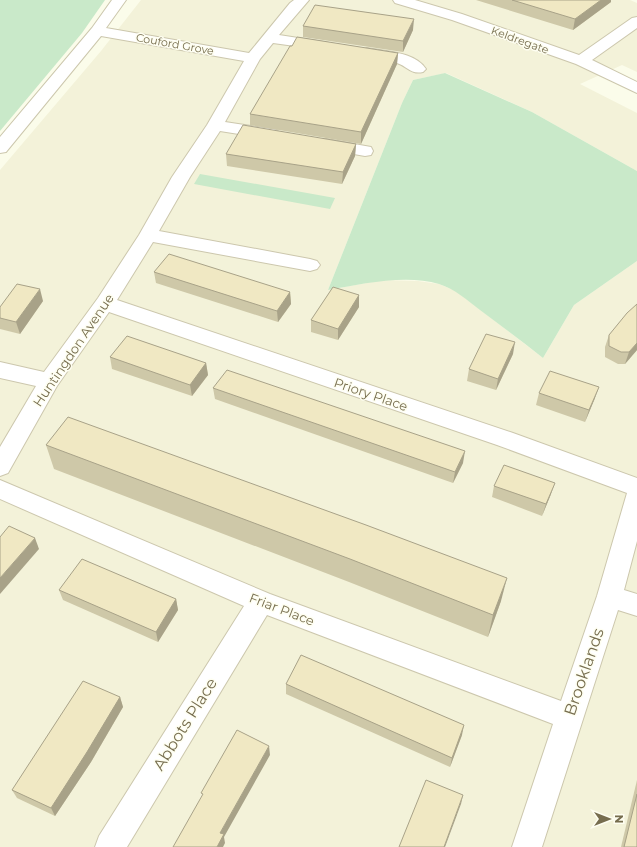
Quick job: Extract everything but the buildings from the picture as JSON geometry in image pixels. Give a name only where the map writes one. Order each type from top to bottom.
[{"type":"street","points":[[0,148],[97,31],[119,0]]},
{"type":"street","name":"Huntingdon Avenue","points":[[0,467],[49,381],[105,303],[148,235],[181,177],[215,125],[253,58],[295,6],[302,0]]},
{"type":"street","name":"Keldregate","points":[[400,0],[457,17],[581,61],[637,88]]},
{"type":"street","points":[[581,61],[637,21]]},
{"type":"street","name":"Couford Grove","points":[[97,31],[253,58]]},
{"type":"street","points":[[269,38],[340,49]]},
{"type":"street","points":[[356,52],[403,59],[418,69]]},
{"type":"street","points":[[215,125],[283,136]]},
{"type":"street","points":[[313,142],[365,151]]},
{"type":"street","points":[[148,235],[310,265]]},
{"type":"street","name":"Priory Place","points":[[105,303],[505,439],[637,487]]},
{"type":"street","points":[[0,370],[49,381]]},
{"type":"street","name":"Friar Place","points":[[0,489],[261,602],[569,717]]},
{"type":"street","name":"Brooklands","points":[[527,847],[610,596],[637,497]]},
{"type":"street","points":[[610,596],[637,605]]},
{"type":"street","name":"Abbots Place","points":[[110,847],[261,602]]},
{"type":"shaded area","points":[[0,0],[105,0],[82,33],[0,131]]},
{"type":"shaded area","points":[[141,0],[630,0],[637,3],[637,72],[622,65],[580,84],[637,113],[637,171],[532,112],[446,73],[413,80],[402,103],[328,290],[383,280],[418,281],[439,284],[456,291],[543,358],[574,305],[637,261],[637,847],[0,847],[0,170],[101,51]]},
{"type":"shaded area","points":[[445,73],[532,112],[637,171],[637,261],[574,305],[543,358],[461,295],[439,284],[426,281],[398,280],[328,290],[402,103],[413,80]]},
{"type":"shaded area","points":[[200,174],[335,198],[330,209],[194,184]]}]
